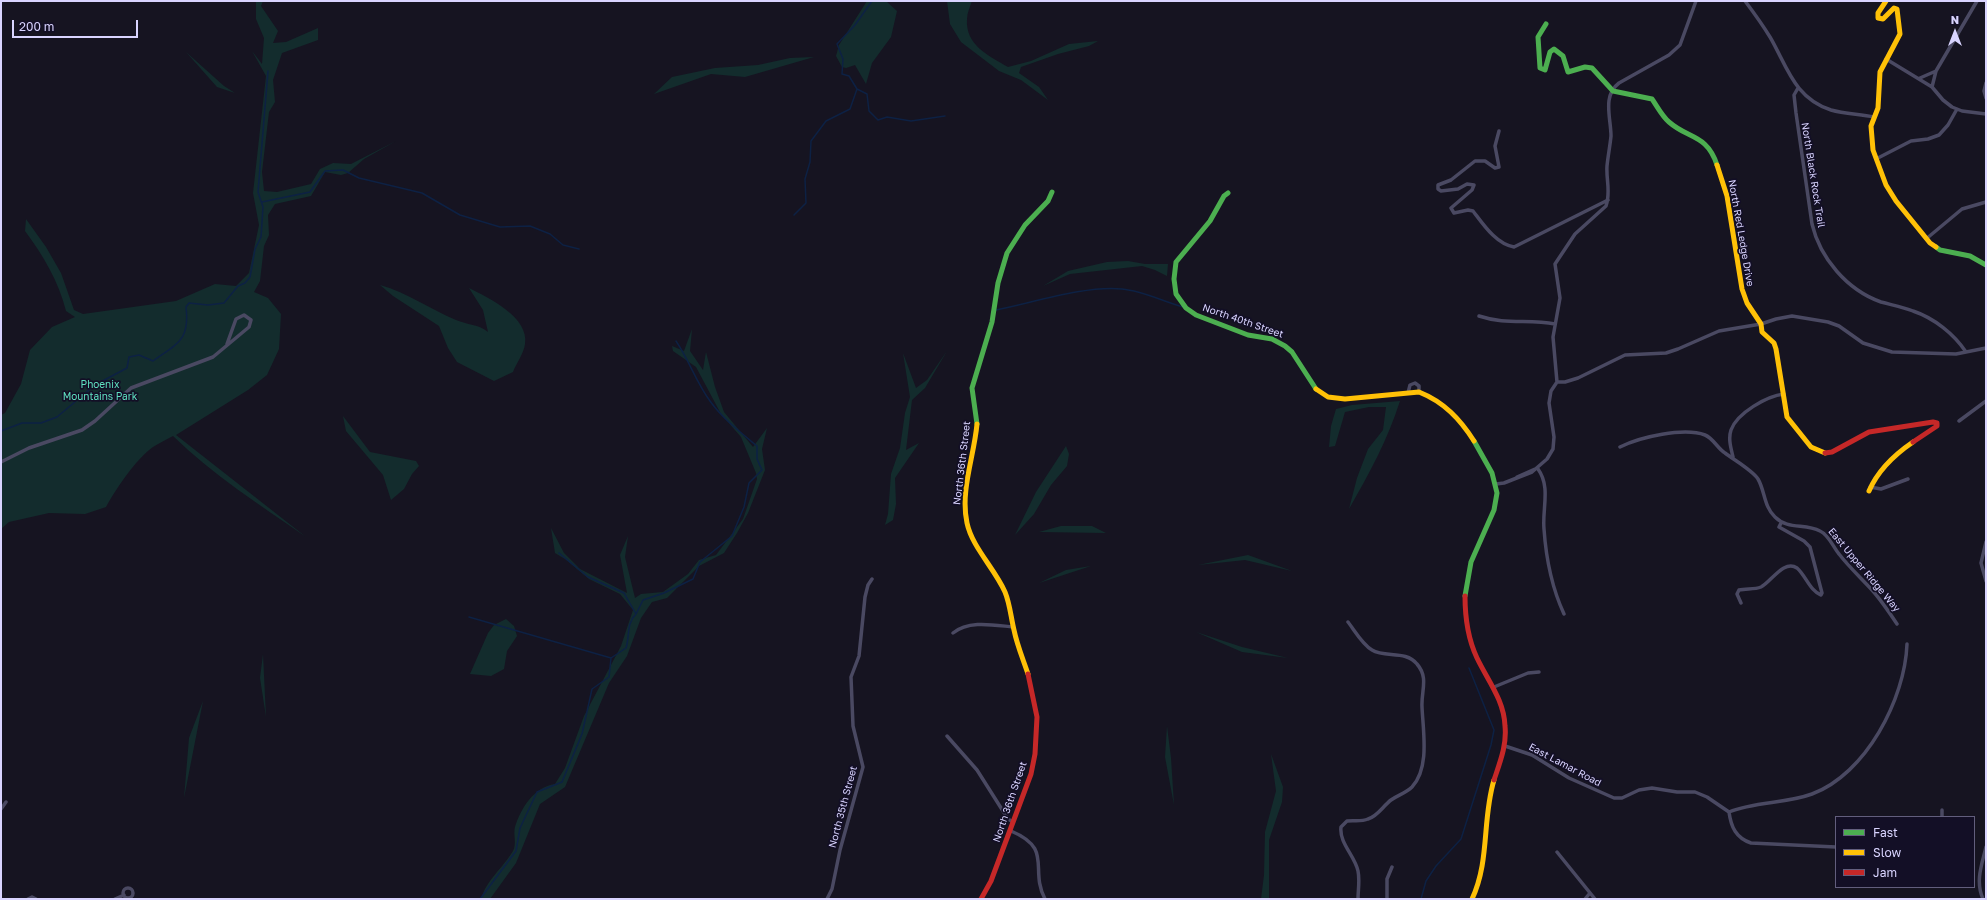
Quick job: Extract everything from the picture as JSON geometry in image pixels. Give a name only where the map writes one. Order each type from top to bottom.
[{"type":"street","points":[[1496,484],[1515,479],[1532,470],[1538,469],[1550,456],[1554,449],[1554,437],[1549,400],[1551,391],[1557,382],[1553,342],[1560,298],[1555,274],[1556,261],[1575,234],[1606,206],[1610,192],[1607,166],[1611,129],[1608,107],[1613,91],[1619,84],[1669,55],[1680,45],[1696,1]]},
{"type":"street","points":[[1745,1],[1770,36],[1788,74],[1798,88],[1819,104],[1832,110],[1874,117]]},
{"type":"street","points":[[1886,1],[1878,13],[1878,18],[1883,19],[1894,8],[1897,9],[1900,30],[1880,72],[1879,100],[1871,126],[1871,137],[1876,159],[1889,192],[1926,239],[1940,250],[1970,256],[1986,265]]},
{"type":"street","points":[[1932,87],[1936,71],[1977,1]]},
{"type":"street","points":[[1546,24],[1538,37],[1540,68],[1545,70],[1550,52],[1554,49],[1563,55],[1568,72],[1585,66],[1592,68],[1613,91]]},
{"type":"street","points":[[1886,59],[1920,78],[1932,87],[1943,100],[1957,109],[1986,114]]},
{"type":"street","points":[[1920,78],[1936,71]]},
{"type":"street","points":[[1986,83],[1984,92],[1986,98]]},
{"type":"street","name":"North Black Rock Trail","points":[[1798,88],[1794,95],[1812,224],[1816,240],[1828,260],[1841,277],[1853,286],[1881,302],[1924,315],[1946,331],[1966,352]]},
{"type":"street","name":"North Red Ledge Drive","points":[[1613,91],[1652,98],[1669,122],[1697,137],[1705,143],[1714,155],[1727,196],[1742,289],[1747,303],[1761,324],[1762,332],[1774,344],[1776,349],[1784,394],[1784,409],[1791,424],[1811,447],[1826,453],[1832,452],[1869,432],[1933,422],[1937,423],[1937,426],[1898,452],[1874,479],[1870,489]]},
{"type":"street","points":[[1876,159],[1911,141],[1928,139],[1939,135],[1948,125],[1957,109]]},
{"type":"street","points":[[1499,131],[1495,146],[1499,167],[1494,168],[1485,161],[1475,161],[1451,180],[1438,185],[1439,190],[1441,191],[1458,189],[1467,184],[1474,185],[1472,190],[1451,208],[1454,213],[1468,210],[1473,211],[1483,225],[1498,239],[1504,244],[1514,247],[1608,200]]},
{"type":"street","name":"North 36th Street","points":[[981,899],[991,881],[1011,831],[1012,822],[1034,761],[1037,717],[1035,699],[1028,669],[1013,627],[1002,585],[997,574],[972,537],[966,515],[965,494],[976,437],[977,420],[972,388],[992,322],[998,283],[1007,253],[1026,225],[1048,202],[1052,192]]},
{"type":"street","name":"North 40th Street","points":[[1228,193],[1224,196],[1210,221],[1176,262],[1176,294],[1186,308],[1196,315],[1248,335],[1272,339],[1285,346],[1292,352],[1315,388],[1328,397],[1346,399],[1419,392],[1433,398],[1463,423],[1484,458],[1496,484],[1496,504],[1472,558],[1465,595],[1467,621],[1472,646],[1494,687],[1503,712],[1506,727],[1505,746],[1487,806],[1486,855],[1482,876],[1472,899]]},
{"type":"street","points":[[1926,239],[1962,209],[1986,202]]},
{"type":"street","points":[[1,462],[35,446],[82,430],[95,421],[131,388],[146,381],[213,357],[249,327],[251,320],[249,317],[244,315],[236,319],[227,344]]},
{"type":"street","points":[[1479,316],[1495,322],[1526,321],[1555,324]]},
{"type":"street","points":[[1557,382],[1566,382],[1578,378],[1625,355],[1666,353],[1719,331],[1761,324],[1776,319],[1801,316],[1839,326],[1863,343],[1892,352],[1944,354],[1986,348]]},
{"type":"street","name":"North 40th Street","points":[[1408,393],[1410,385],[1415,383],[1419,386],[1419,392]]},
{"type":"street","points":[[1733,457],[1730,438],[1734,424],[1756,403],[1784,394]]},
{"type":"street","points":[[1959,421],[1986,401]]},
{"type":"street","points":[[1620,447],[1630,442],[1664,433],[1706,435],[1725,454],[1733,457],[1742,467],[1756,477],[1768,510],[1781,523],[1779,527],[1804,541],[1810,547],[1822,593],[1818,594],[1814,591],[1795,566],[1788,567],[1776,574],[1760,587],[1739,590],[1737,594],[1741,603]]},
{"type":"street","points":[[1538,469],[1541,472],[1546,494],[1544,527],[1552,581],[1564,614]]},
{"type":"street","points":[[1870,489],[1882,489],[1908,479]]},
{"type":"street","name":"East Upper Ridge Way","points":[[1781,523],[1821,531],[1838,554],[1878,597],[1897,624]]},
{"type":"street","points":[[1986,542],[1981,563],[1986,581]]},
{"type":"street","name":"North 35th Street","points":[[827,899],[832,889],[838,856],[863,767],[863,760],[854,726],[851,678],[859,656],[865,597],[868,585],[872,579]]},
{"type":"street","points":[[1348,622],[1364,644],[1372,650],[1407,657],[1415,662],[1421,669],[1424,680],[1422,705],[1425,737],[1422,765],[1417,780],[1410,788],[1392,799],[1375,816],[1368,820],[1347,821],[1341,828],[1342,838],[1358,871],[1358,899]]},
{"type":"street","points":[[953,633],[957,629],[982,624],[1013,627]]},
{"type":"street","points":[[1835,847],[1751,843],[1742,840],[1736,835],[1730,822],[1729,812],[1742,807],[1786,801],[1813,794],[1846,774],[1868,748],[1884,725],[1900,684],[1906,659],[1907,644]]},
{"type":"street","points":[[1494,687],[1528,673],[1539,672]]},
{"type":"street","points":[[947,736],[977,770],[1008,819],[1012,822]]},
{"type":"street","name":"East Lamar Road","points":[[1505,746],[1537,757],[1569,778],[1614,798],[1622,798],[1639,790],[1652,788],[1677,792],[1695,792],[1707,797],[1729,812]]},
{"type":"street","points":[[1,809],[6,802]]},
{"type":"street","points":[[1942,810],[1942,816]]},
{"type":"street","points":[[1011,831],[1026,839],[1035,847],[1041,889],[1045,899]]},
{"type":"street","points":[[1983,899],[1979,889],[1979,873],[1986,847]]},
{"type":"street","points":[[1557,852],[1595,899]]},
{"type":"street","points":[[1387,899],[1387,879],[1392,867]]},
{"type":"street","points":[[1975,871],[1979,873]]},
{"type":"street","points":[[1585,899],[1590,893]]},
{"type":"street","points":[[115,899],[124,895]]},
{"type":"street","points":[[28,899],[32,896],[36,899]]},
{"type":"green space","name":"Phoenix Mountains Park","points":[[256,1],[263,1],[261,6],[278,31],[273,43],[286,42],[318,28],[318,40],[282,53],[273,80],[275,102],[269,112],[262,172],[264,191],[277,192],[311,184],[320,169],[333,163],[351,164],[396,141],[364,159],[348,173],[341,175],[325,172],[311,196],[275,204],[268,215],[269,235],[264,246],[260,281],[254,292],[268,298],[281,314],[279,349],[267,375],[248,390],[176,435],[306,537],[221,477],[173,436],[153,447],[140,459],[121,483],[106,507],[85,514],[49,513],[9,522],[1,529],[1,415],[5,413],[21,384],[30,350],[52,327],[75,317],[66,311],[50,269],[25,231],[26,219],[46,247],[61,273],[74,310],[83,314],[176,301],[215,284],[236,286],[249,273],[259,225],[253,193],[266,76],[252,51],[262,64],[264,38],[256,19]]},
{"type":"green space","points":[[867,1],[886,1],[897,11],[891,37],[872,63],[866,84],[855,65],[846,68],[842,67],[836,56],[839,45]]},
{"type":"green space","points":[[947,1],[972,1],[967,17],[967,28],[970,36],[974,43],[986,54],[1008,67],[1031,61],[1069,44],[1098,41],[1089,46],[1058,54],[1021,67],[1019,73],[1039,87],[1048,100],[1021,80],[999,71],[961,42],[950,24]]},
{"type":"green space","points":[[186,52],[224,86],[235,93],[217,87]]},
{"type":"green space","points":[[814,57],[745,77],[711,74],[654,94],[672,77],[715,68],[758,65],[790,58]]},
{"type":"green space","points":[[1128,261],[1145,264],[1168,264],[1167,276],[1142,266],[1070,274],[1043,286],[1068,271],[1107,262]]},
{"type":"green space","points":[[380,285],[400,292],[446,316],[460,322],[481,327],[488,332],[483,310],[469,288],[497,303],[514,317],[521,325],[525,334],[525,344],[522,355],[513,372],[494,381],[457,362],[448,348],[439,326],[393,296]]},
{"type":"green space","points":[[692,329],[690,351],[703,370],[706,352],[715,387],[724,412],[753,447],[767,428],[762,449],[765,470],[748,513],[724,553],[699,566],[667,598],[652,602],[641,618],[627,656],[609,683],[565,787],[540,804],[516,863],[490,899],[481,899],[487,885],[513,851],[515,845],[515,827],[525,806],[541,789],[555,784],[565,768],[584,716],[621,646],[633,610],[620,594],[589,579],[565,559],[555,553],[551,528],[564,553],[580,569],[627,593],[620,555],[628,536],[625,557],[635,598],[641,594],[663,592],[688,574],[699,560],[716,555],[743,519],[757,479],[756,473],[741,437],[721,414],[696,367],[673,351],[672,346],[684,351]]},
{"type":"green space","points":[[947,351],[925,388],[912,400],[906,450],[919,443],[895,478],[896,504],[893,520],[885,525],[888,514],[891,474],[900,448],[905,413],[910,397],[903,353],[916,388],[927,380]]},
{"type":"green space","points":[[1400,401],[1378,456],[1349,509],[1357,478],[1368,449],[1383,430],[1386,407],[1369,407],[1345,412],[1335,446],[1329,447],[1331,426],[1336,409],[1352,405]]},
{"type":"green space","points":[[343,416],[370,452],[416,461],[419,466],[412,474],[404,489],[391,500],[383,475],[346,431]]},
{"type":"green space","points":[[1066,446],[1069,454],[1067,466],[1051,485],[1034,514],[1015,535],[1036,492]]},
{"type":"green space","points":[[1061,526],[1092,526],[1106,533],[1039,532]]},
{"type":"green space","points":[[1248,555],[1292,571],[1245,560],[1198,565]]},
{"type":"green space","points":[[1091,566],[1039,583],[1066,570]]},
{"type":"green space","points":[[506,619],[514,626],[517,636],[507,651],[504,669],[491,676],[470,674],[488,633],[494,625]]},
{"type":"green space","points":[[1196,632],[1242,647],[1288,658],[1242,652]]},
{"type":"green space","points":[[263,654],[266,717],[260,678]]},
{"type":"green space","points":[[203,701],[184,798],[189,738]]},
{"type":"green space","points":[[1167,726],[1171,758],[1174,805],[1165,757]]},
{"type":"green space","points":[[1271,754],[1283,787],[1282,802],[1269,840],[1269,899],[1261,899],[1264,875],[1265,832],[1276,791]]},
{"type":"waterway","points":[[794,215],[806,203],[805,179],[810,162],[811,141],[826,121],[850,109],[857,89],[849,76],[842,74],[843,59],[837,44],[855,25],[872,1]]},
{"type":"waterway","points":[[1,431],[22,423],[41,423],[57,417],[95,385],[127,368],[129,357],[139,355],[153,361],[175,345],[184,334],[187,318],[186,307],[189,303],[208,305],[224,303],[238,286],[245,283],[250,277],[255,249],[261,237],[263,207],[258,192],[268,71]]},
{"type":"waterway","points":[[857,89],[867,94],[869,111],[878,120],[887,117],[911,121],[945,116]]},
{"type":"waterway","points":[[262,202],[310,192],[325,171],[343,170],[359,178],[422,193],[460,215],[500,227],[530,226],[550,234],[563,245],[579,249]]},
{"type":"waterway","points":[[996,310],[1059,295],[1108,288],[1130,290],[1183,307]]},
{"type":"waterway","points":[[636,614],[643,600],[664,593],[693,579],[700,562],[732,536],[744,507],[749,483],[762,470],[757,459],[757,446],[732,425],[715,407],[705,394],[676,341]]},
{"type":"waterway","points":[[480,899],[516,851],[520,828],[537,792],[562,782],[582,734],[592,689],[609,677],[611,658],[626,648],[629,626],[636,614],[624,593],[588,577],[559,553]]},
{"type":"waterway","points":[[469,617],[611,658]]},
{"type":"waterway","points":[[1421,899],[1426,881],[1436,866],[1461,839],[1491,745],[1494,730],[1469,668]]},
{"type":"traffic: fast","points":[[1546,24],[1538,37],[1540,68],[1545,70],[1550,52],[1554,49],[1563,56],[1568,72],[1585,67],[1592,68],[1613,91],[1652,99],[1669,122],[1683,132],[1696,138],[1708,148],[1717,165]]},
{"type":"traffic: fast","points":[[977,424],[972,388],[992,322],[998,283],[1007,253],[1025,225],[1048,201],[1052,192]]},
{"type":"traffic: fast","points":[[1228,193],[1224,196],[1210,221],[1176,262],[1174,279],[1176,294],[1186,308],[1196,315],[1248,335],[1272,339],[1285,346],[1292,352],[1316,389]]},
{"type":"traffic: fast","points":[[1936,247],[1940,250],[1970,256],[1986,265]]},
{"type":"traffic: fast","points":[[1465,596],[1471,562],[1494,510],[1497,493],[1492,473],[1474,441]]},
{"type":"traffic: slow","points":[[1886,1],[1878,13],[1878,18],[1883,19],[1894,8],[1897,9],[1900,34],[1880,72],[1878,108],[1871,126],[1873,150],[1886,185],[1896,201],[1930,243],[1936,247]]},
{"type":"traffic: slow","points":[[1717,165],[1727,196],[1742,289],[1747,303],[1761,324],[1762,332],[1774,343],[1787,417],[1811,447],[1825,453]]},
{"type":"traffic: slow","points":[[1316,389],[1328,397],[1345,399],[1419,392],[1428,396],[1451,412],[1463,425],[1474,441]]},
{"type":"traffic: slow","points":[[977,424],[966,486],[965,511],[967,523],[974,541],[1001,583],[1005,592],[1017,641],[1028,674]]},
{"type":"traffic: slow","points":[[1869,491],[1877,476],[1887,464],[1899,452],[1913,442]]},
{"type":"traffic: slow","points":[[1472,899],[1478,885],[1484,855],[1488,810],[1494,780]]},
{"type":"traffic: jam","points":[[1825,453],[1832,452],[1869,432],[1933,422],[1937,423],[1937,426],[1913,442]]},
{"type":"traffic: jam","points":[[1465,596],[1466,620],[1471,643],[1477,658],[1499,699],[1504,717],[1504,747],[1494,780]]},
{"type":"traffic: jam","points":[[981,899],[991,881],[1031,774],[1035,754],[1037,717],[1028,674]]}]
